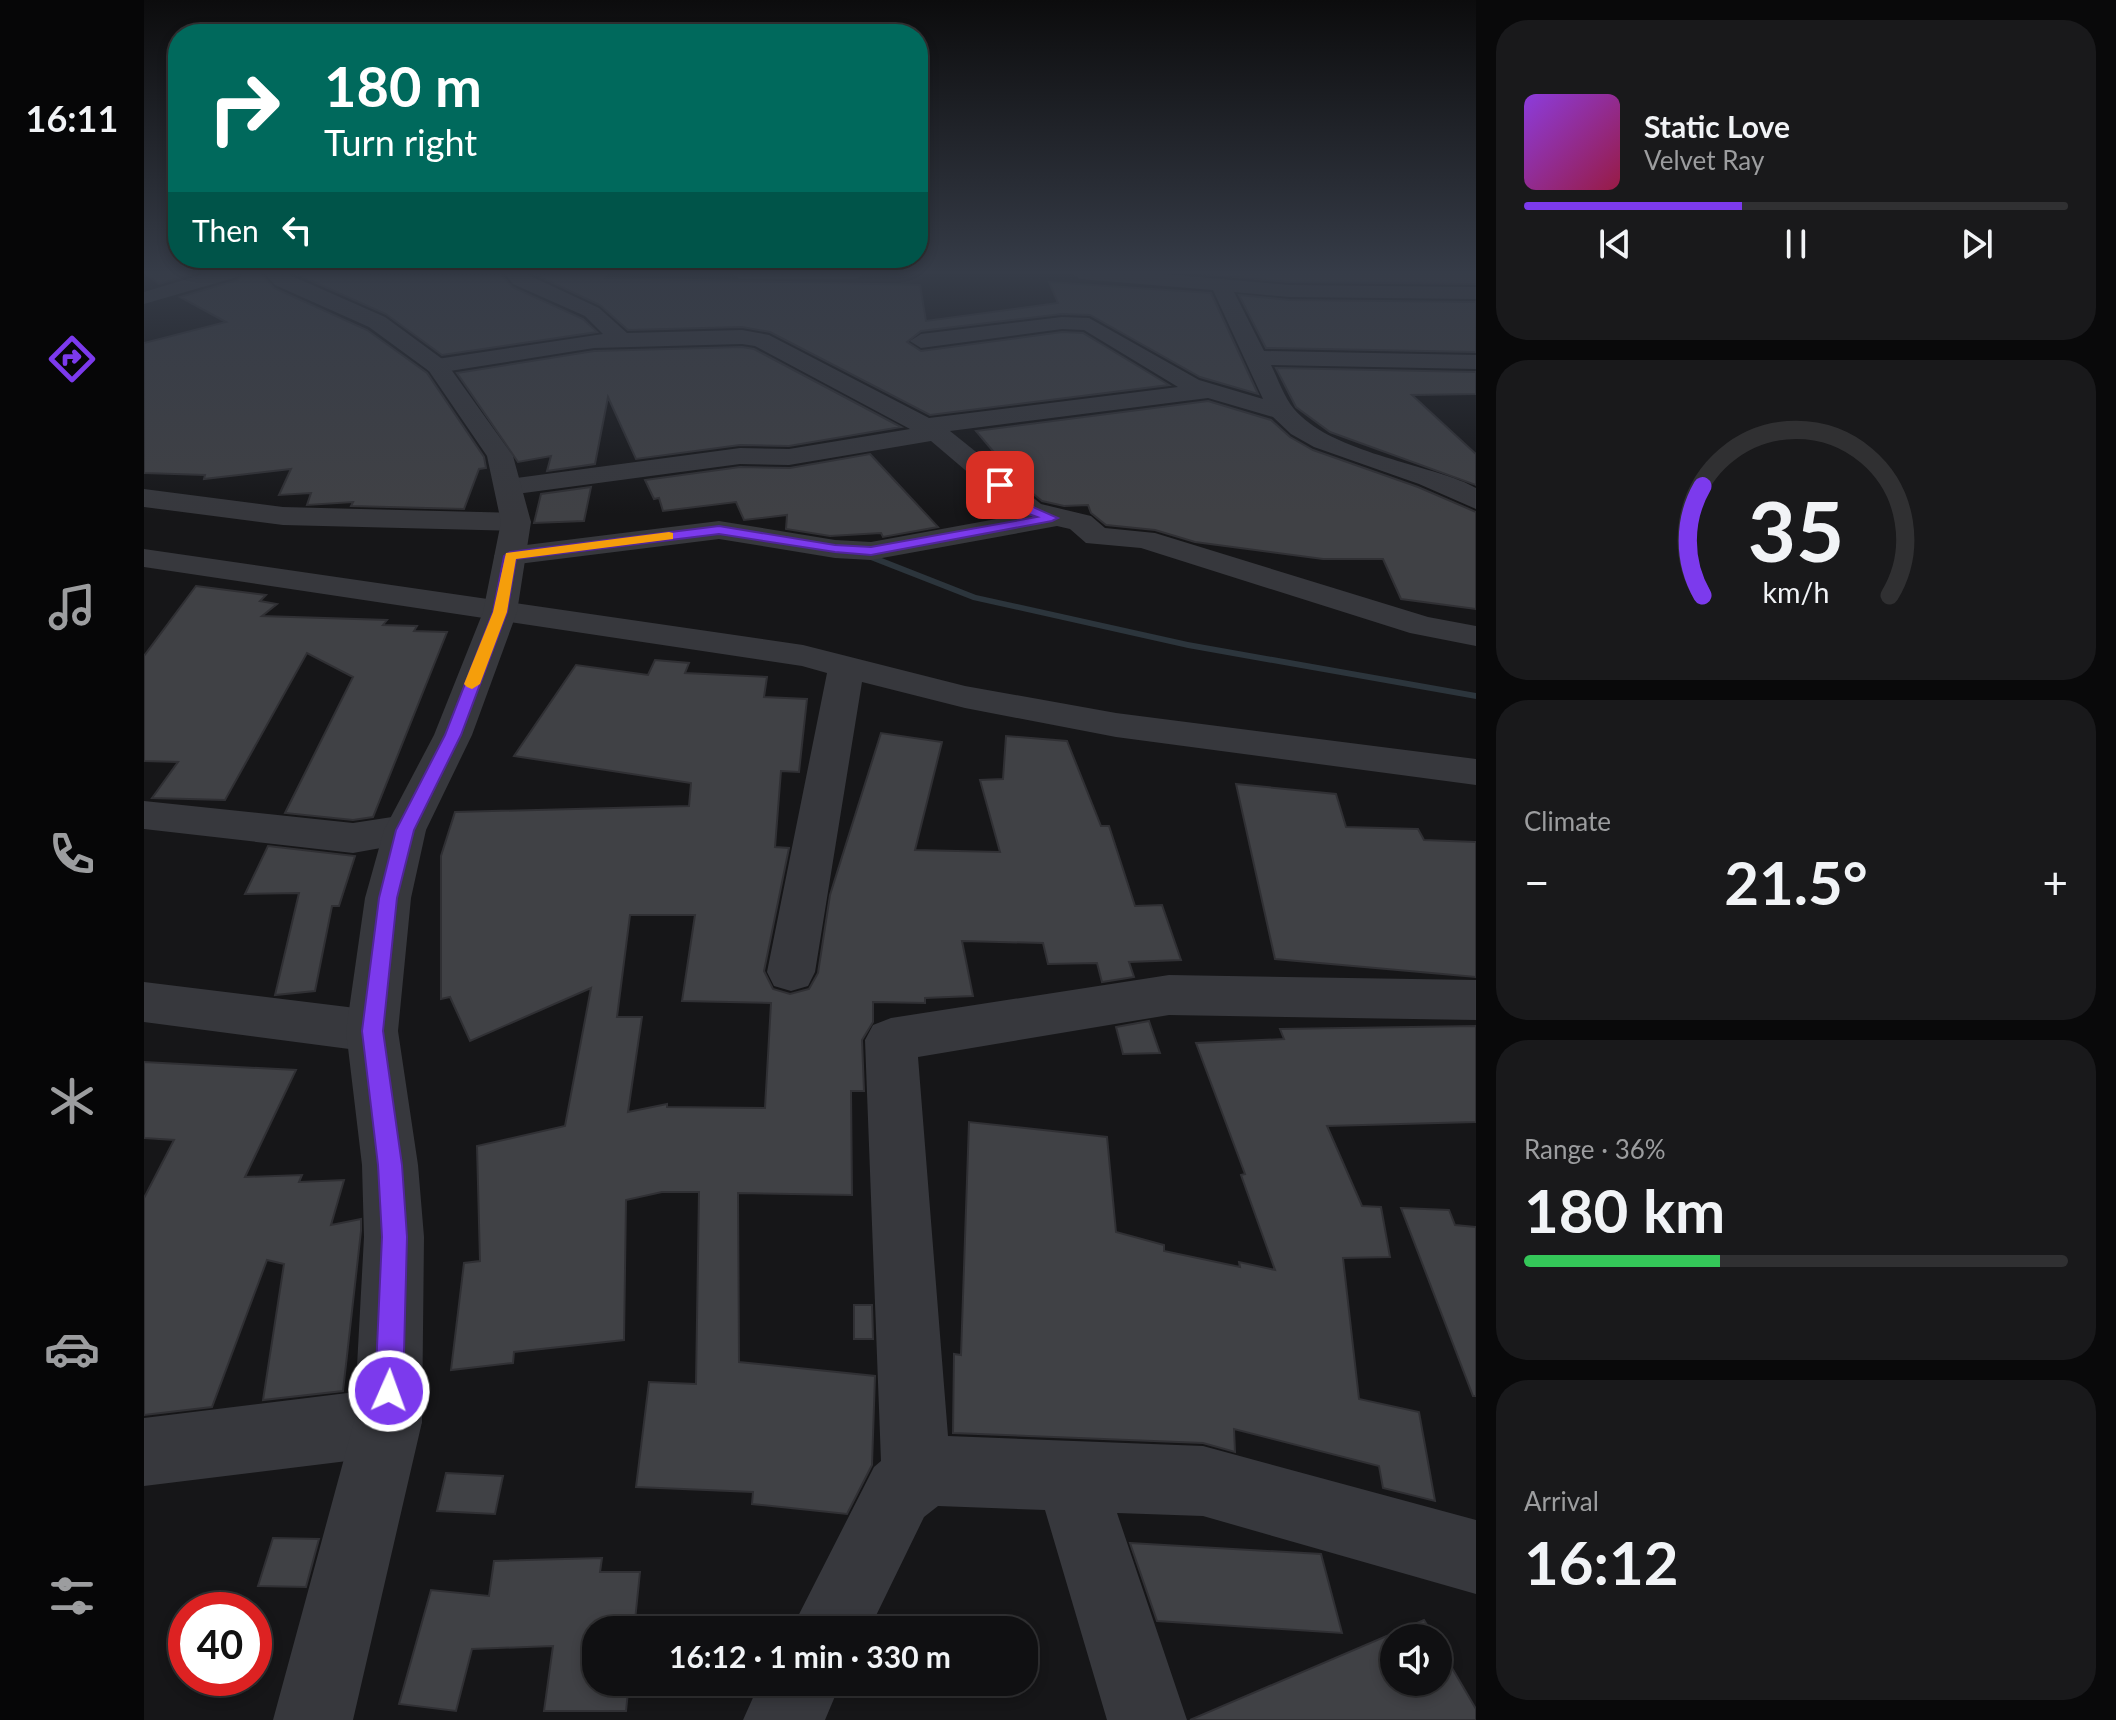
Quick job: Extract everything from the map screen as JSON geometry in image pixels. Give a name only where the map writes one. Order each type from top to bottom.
[{"type":"street","points":[[313,1720],[388,1422],[394,1237],[390,1165],[372,1031],[388,898],[405,830],[453,735],[500,612],[516,522],[500,456],[437,366],[420,353]]},
{"type":"street","points":[[437,366],[510,353]]},
{"type":"street","points":[[786,353],[932,429],[1031,511],[1080,522],[1097,537],[1144,539],[1422,626],[1476,636]]},
{"type":"street","points":[[1138,353],[1207,391],[1282,412]]},
{"type":"street","points":[[1254,353],[1282,412],[1301,429],[1322,440],[1452,486],[1476,500]]},
{"type":"street","points":[[1256,358],[1476,362]]},
{"type":"street","points":[[509,487],[740,456],[789,457],[932,429],[1207,391]]},
{"type":"street","points":[[144,498],[194,508],[306,519],[516,522]]},
{"type":"street","points":[[194,508],[152,568],[500,612],[803,656],[965,697],[1116,725],[1476,772]]},
{"type":"street","points":[[510,556],[719,530],[835,549],[871,551],[1052,518]]},
{"type":"street","points":[[791,972],[846,667]]},
{"type":"street","points":[[144,815],[353,838],[405,830]]},
{"type":"street","points":[[916,1475],[891,1040],[1169,995],[1476,1000]]},
{"type":"street","points":[[144,1002],[372,1031]]},
{"type":"street","points":[[144,1452],[388,1422]]},
{"type":"street","points":[[836,1616],[899,1492],[916,1475],[938,1471],[1203,1481],[1476,1557]]},
{"type":"street","points":[[1070,1476],[1147,1720]]},
{"type":"street","points":[[783,1720],[795,1696]]},
{"type":"building","points":[[144,353],[399,353],[427,373],[484,457],[486,468],[479,469],[464,509],[351,506],[353,502],[307,505],[311,493],[279,495],[291,469],[204,479],[205,475],[144,473]]},
{"type":"building","points":[[580,353],[762,353],[901,427],[789,446],[740,445],[636,459],[608,397],[595,464],[547,471],[551,456],[518,462],[457,373]]},
{"type":"building","points":[[811,353],[1117,353],[1169,385],[930,415]]},
{"type":"building","points":[[1158,353],[1239,353],[1258,394],[1200,377]]},
{"type":"building","points":[[1276,368],[1476,372],[1476,394],[1412,395],[1476,454],[1476,485],[1330,432],[1296,407]]},
{"type":"building","points":[[1208,401],[1271,420],[1290,437],[1313,450],[1418,487],[1476,512],[1476,609],[1401,599],[1383,559],[1323,559],[1195,542],[1155,530],[1106,525],[1091,513],[1088,505],[1064,506],[1042,501],[1004,470],[1009,470],[976,431]]},
{"type":"building","points":[[870,454],[938,527],[883,537],[881,533],[830,536],[786,529],[787,515],[744,520],[736,502],[663,511],[659,498],[654,499],[645,480],[740,467],[790,468]]},
{"type":"building","points":[[591,487],[584,521],[534,523],[541,494]]},
{"type":"building","points":[[196,586],[266,595],[260,601],[277,604],[262,616],[387,620],[383,625],[417,626],[414,631],[447,632],[373,817],[353,820],[285,813],[353,677],[307,653],[225,800],[152,798],[178,762],[144,761],[144,656]]},
{"type":"building","points":[[655,660],[689,663],[685,673],[767,677],[764,697],[807,699],[799,772],[781,771],[775,847],[789,848],[764,971],[773,989],[790,994],[809,989],[818,973],[830,895],[881,733],[942,742],[915,850],[1000,852],[980,780],[1003,779],[1006,736],[1067,741],[1101,826],[1109,826],[1135,906],[1162,905],[1181,960],[1129,962],[1134,977],[1102,982],[1097,963],[1048,964],[1043,943],[962,941],[973,996],[925,998],[925,1003],[873,1002],[873,1022],[862,1040],[864,1091],[851,1091],[852,1195],[738,1193],[739,1362],[875,1376],[872,1465],[847,1514],[752,1504],[753,1492],[636,1487],[649,1382],[696,1384],[699,1192],[662,1192],[626,1200],[624,1340],[514,1352],[513,1363],[451,1370],[464,1263],[480,1261],[477,1146],[565,1126],[591,988],[470,1041],[450,997],[441,999],[441,856],[455,812],[689,806],[691,783],[514,756],[576,665],[648,675]],"holes":[[[630,915],[695,915],[682,1001],[771,1003],[765,1108],[667,1107],[667,1104],[628,1112],[642,1017],[617,1017]]]},
{"type":"building","points":[[1236,784],[1336,794],[1346,827],[1418,829],[1424,840],[1476,842],[1476,977],[1275,959]]},
{"type":"building","points":[[268,846],[355,856],[339,906],[332,906],[315,991],[275,995],[299,893],[245,894]]},
{"type":"building","points":[[1149,1021],[1160,1053],[1123,1054],[1116,1027]]},
{"type":"building","points":[[1476,1026],[1476,1122],[1327,1126],[1362,1206],[1381,1207],[1390,1257],[1343,1258],[1359,1399],[1419,1412],[1435,1501],[1383,1488],[1379,1466],[1234,1429],[1235,1452],[1203,1443],[953,1433],[954,1354],[961,1355],[969,1122],[1107,1137],[1116,1232],[1164,1245],[1164,1251],[1240,1267],[1239,1262],[1275,1270],[1241,1175],[1245,1174],[1196,1043],[1284,1039],[1280,1029]]},
{"type":"building","points":[[144,1062],[296,1070],[245,1177],[302,1175],[299,1182],[344,1180],[331,1225],[361,1219],[361,1231],[343,1391],[263,1400],[284,1264],[267,1260],[212,1407],[144,1415],[144,1198],[174,1140],[144,1138]]},
{"type":"building","points":[[1401,1208],[1449,1210],[1455,1225],[1476,1227],[1476,1396],[1473,1396]]},
{"type":"building","points":[[854,1305],[872,1305],[873,1339],[854,1339]]},
{"type":"building","points":[[446,1473],[503,1476],[495,1514],[437,1511]]},
{"type":"building","points":[[273,1538],[319,1539],[306,1587],[258,1586]]},
{"type":"building","points":[[1130,1543],[1321,1554],[1342,1633],[1157,1621]]},
{"type":"building","points":[[602,1558],[600,1572],[640,1572],[635,1616],[582,1616],[582,1696],[628,1696],[626,1711],[544,1711],[553,1646],[472,1649],[456,1711],[399,1704],[431,1590],[489,1596],[494,1561]]},
{"type":"building","points":[[1380,1639],[1380,1696],[1452,1696],[1452,1668],[1476,1709],[1476,1720],[1190,1720]]},
{"type":"waterway","points":[[866,555],[973,597],[1188,645],[1476,696]]},
{"type":"slow traffic","points":[[472,684],[500,612],[510,556],[669,536]]},
{"type":"route","points":[[389,1391],[394,1237],[390,1165],[372,1031],[388,898],[405,830],[453,735],[500,612],[510,556],[719,530],[835,549],[871,551],[1052,518],[1031,511],[1000,485]]}]
